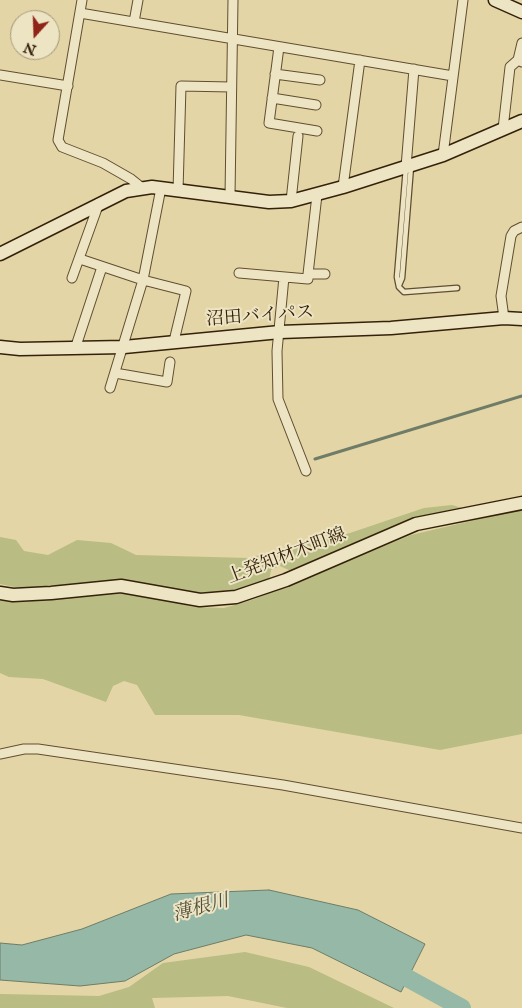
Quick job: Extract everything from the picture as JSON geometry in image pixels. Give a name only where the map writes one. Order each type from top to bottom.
[{"type":"street","points":[[82,0],[58,140],[62,147],[103,163],[132,179],[141,187]]},
{"type":"street","points":[[134,22],[138,0]]},
{"type":"street","points":[[230,196],[233,0]]},
{"type":"street","points":[[443,155],[464,0]]},
{"type":"street","points":[[495,0],[522,12]]},
{"type":"street","points":[[80,13],[453,76]]},
{"type":"street","points":[[502,129],[510,67],[520,61],[522,43]]},
{"type":"street","points":[[279,47],[269,122],[316,131]]},
{"type":"street","points":[[343,188],[360,60]]},
{"type":"street","points":[[408,166],[414,69]]},
{"type":"street","points":[[275,74],[320,80]]},
{"type":"street","points":[[0,75],[68,86]]},
{"type":"street","points":[[178,191],[181,86],[231,88]]},
{"type":"street","points":[[272,98],[316,105]]},
{"type":"street","points":[[0,254],[115,194],[141,187],[230,196],[268,202],[291,201],[343,188],[443,155],[522,121]]},
{"type":"street","points":[[291,201],[298,136]]},
{"type":"street","points":[[110,388],[124,347],[142,280],[161,188]]},
{"type":"street","points":[[239,273],[308,279],[316,195]]},
{"type":"street","points":[[72,278],[99,203]]},
{"type":"street","points":[[504,318],[501,296],[511,238],[514,231],[522,227],[522,221]]},
{"type":"street","points":[[80,259],[142,280],[186,291],[174,341]]},
{"type":"street","points":[[75,349],[102,266]]},
{"type":"street","points":[[308,274],[325,274]]},
{"type":"street","points":[[284,277],[277,351],[278,399],[306,471]]},
{"type":"street","name":"沼田バイパス","points":[[0,347],[75,349],[124,347],[280,332],[392,328],[504,318],[522,319]]},
{"type":"street","points":[[115,373],[167,382],[170,362]]},
{"type":"street","name":"上発知材木町線","points":[[0,593],[13,595],[51,594],[121,586],[200,600],[230,598],[286,580],[416,524],[522,503]]},
{"type":"street","points":[[0,754],[24,749],[38,749],[283,785],[522,828]]},
{"type":"lane","points":[[408,166],[402,278],[399,287],[404,292],[457,288]]},
{"type":"green space","points":[[452,505],[462,508],[413,521],[291,571],[280,566],[271,570],[269,581],[249,589],[205,596],[75,585],[50,585],[28,590],[0,584],[0,537],[16,540],[24,551],[48,555],[77,540],[111,543],[136,555],[248,558],[350,533],[424,508]]},
{"type":"green space","points":[[518,510],[522,511],[522,734],[440,750],[239,715],[155,715],[137,685],[124,681],[113,686],[106,702],[43,679],[9,677],[0,673],[0,599],[13,602],[122,592],[144,595],[194,607],[224,608],[255,599],[411,535]]},
{"type":"green space","points":[[245,952],[309,967],[394,1008],[287,1008],[228,996],[152,998],[155,1008],[0,1008],[0,994],[99,996],[129,987],[163,963]]},
{"type":"water","points":[[269,890],[358,910],[425,944],[401,992],[312,948],[246,935],[174,954],[125,981],[80,986],[0,980],[0,943],[22,945],[82,929],[171,894]]},
{"type":"waterway","points":[[315,459],[522,396]]},
{"type":"waterway","name":"薄根川","points":[[389,968],[462,1008]]}]
